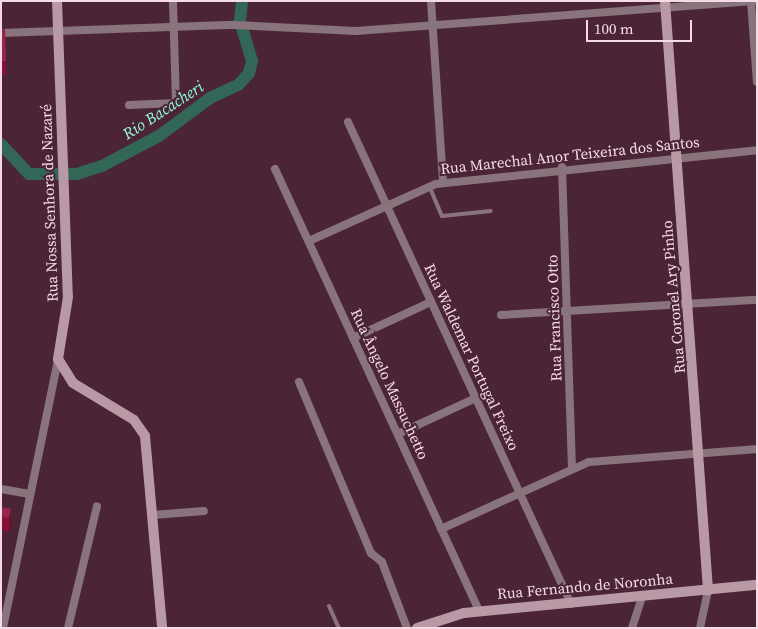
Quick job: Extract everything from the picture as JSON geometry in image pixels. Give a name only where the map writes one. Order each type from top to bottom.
[{"type":"street","name":"Rua Nossa Senhora de Nazaré","points":[[57,1],[68,302],[58,359]]},
{"type":"street","points":[[128,105],[176,103],[173,1]]},
{"type":"street","points":[[431,1],[443,182]]},
{"type":"street","points":[[751,2],[757,82]]},
{"type":"street","points":[[1,33],[234,25],[346,31],[665,5],[757,2]]},
{"type":"street","name":"Rua Coronel Ary Pinho","points":[[665,5],[701,453],[708,590]]},
{"type":"street","name":"Rua Waldemar Portugal Freixo","points":[[348,122],[571,604]]},
{"type":"street","name":"Rua Marechal Anor Teixeira dos Santos","points":[[308,241],[429,186],[443,182],[562,167],[757,150]]},
{"type":"street","name":"Rua Francisco Otto","points":[[562,167],[572,469]]},
{"type":"street","name":"Rua Ângelo Massuchetto","points":[[275,169],[479,611]]},
{"type":"street","points":[[501,315],[689,306],[757,300]]},
{"type":"street","points":[[353,338],[431,302]]},
{"type":"street","points":[[3,628],[58,359]]},
{"type":"street","points":[[58,359],[73,383],[134,420],[145,436],[162,628]]},
{"type":"street","points":[[299,382],[371,553],[382,562],[407,628]]},
{"type":"street","points":[[398,434],[476,398]]},
{"type":"street","points":[[442,529],[572,469],[597,461],[757,449]]},
{"type":"street","points":[[1,489],[30,494]]},
{"type":"street","points":[[68,628],[97,506]]},
{"type":"street","points":[[153,515],[204,511]]},
{"type":"street","name":"Rua Fernando de Noronha","points":[[418,628],[479,611],[571,604],[757,585]]},
{"type":"street","points":[[700,628],[708,590]]},
{"type":"street","points":[[632,628],[642,597]]},
{"type":"lane","points":[[429,186],[442,216],[491,211]]},
{"type":"lane","points":[[329,606],[339,628]]},
{"type":"building","points":[[1,29],[5,29],[6,61],[1,61]]},
{"type":"building","points":[[1,507],[11,509],[9,518],[1,516]]},
{"type":"waterway","name":"Rio Bacacheri","points":[[1,144],[29,174],[77,174],[102,166],[159,136],[210,98],[238,85],[249,73],[252,61],[240,21],[242,1]]}]
